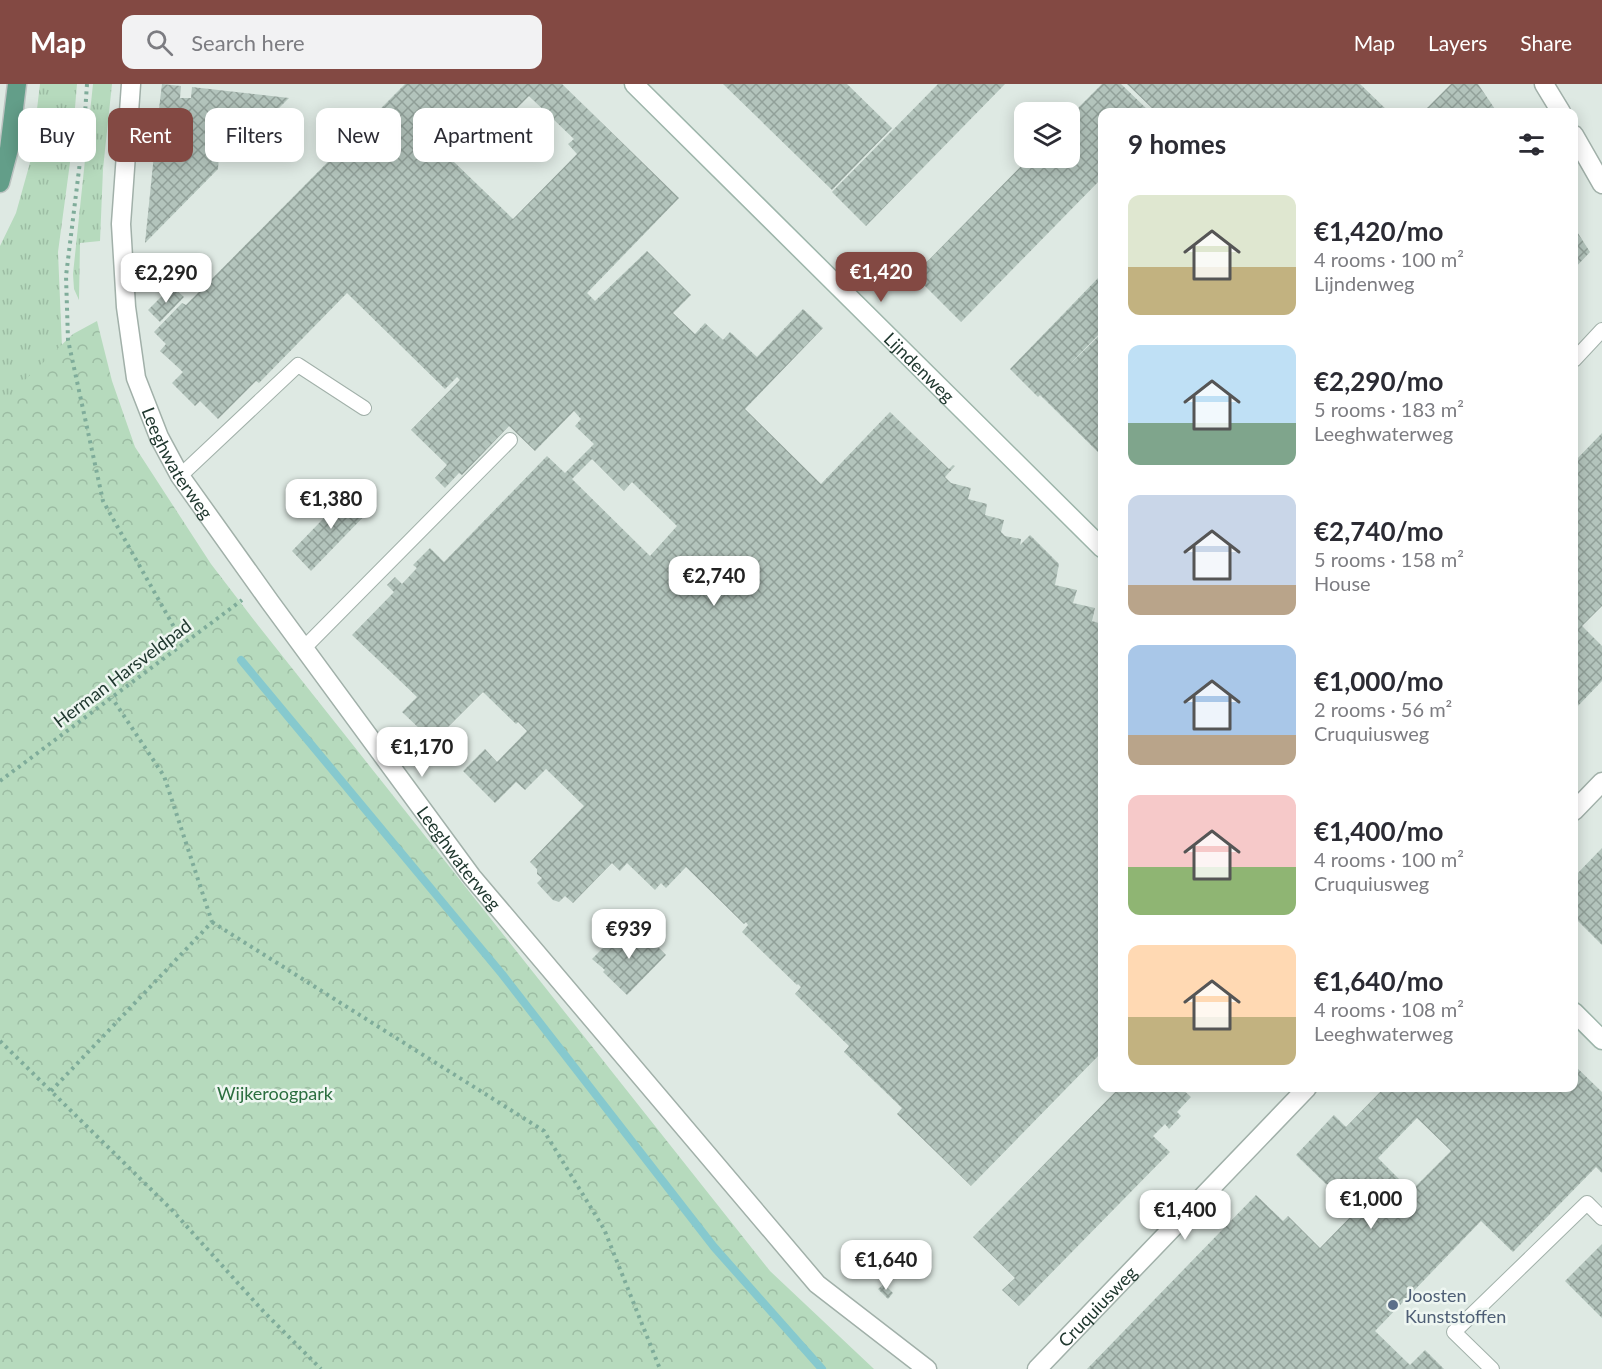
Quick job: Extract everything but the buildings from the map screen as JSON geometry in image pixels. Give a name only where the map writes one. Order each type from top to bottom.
[{"type":"main road","points":[[0,183],[9,149],[17,84]]},
{"type":"street","name":"Leeghwaterweg","points":[[131,84],[121,224],[126,307],[136,378],[159,436],[180,476],[472,877],[817,1284],[927,1369]]},
{"type":"street","name":"Lijndenweg","points":[[634,84],[1098,544]]},
{"type":"street","points":[[1544,84],[1559,108]]},
{"type":"street","points":[[1578,142],[1602,184]]},
{"type":"street","points":[[1578,807],[1602,782]]},
{"type":"street","points":[[1578,1016],[1602,1040]]},
{"type":"street","name":"Cruquiusweg","points":[[1037,1369],[1303,1092]]},
{"type":"lane","points":[[1578,356],[1602,330]]},
{"type":"lane","points":[[180,476],[298,365],[364,408]]},
{"type":"lane","points":[[304,648],[510,440]]},
{"type":"lane","points":[[1492,1369],[1454,1332],[1587,1203],[1602,1218]]},
{"type":"path","points":[[87,84],[84,129],[66,276],[68,340],[103,501],[183,643]]},
{"type":"path","name":"Herman Harsveldpad","points":[[0,781],[260,587]]},
{"type":"path","points":[[112,698],[164,777],[212,922],[544,1131],[604,1228],[660,1369]]},
{"type":"path","points":[[51,1091],[212,922]]},
{"type":"path","points":[[0,1041],[172,1210],[264,1312],[321,1369]]},
{"type":"green space","points":[[40,84],[77,84],[75,108],[37,108]]},
{"type":"green space","points":[[93,84],[112,84],[103,169],[100,241],[80,243],[79,300],[74,289],[73,274],[85,162],[96,162],[96,108],[90,108]]},
{"type":"green space","points":[[30,162],[70,162],[58,252],[62,347],[0,459],[0,246],[16,213]]},
{"type":"green space","name":"Wijkeroogpark","points":[[97,321],[112,381],[135,447],[211,564],[770,1271],[874,1369],[0,1369],[0,410],[25,380],[73,334]]},
{"type":"waterway","points":[[241,660],[502,974],[714,1247],[822,1369]]},
{"type":"place","name":"Joosten Kunststoffen","points":[[1393,1305]]}]
